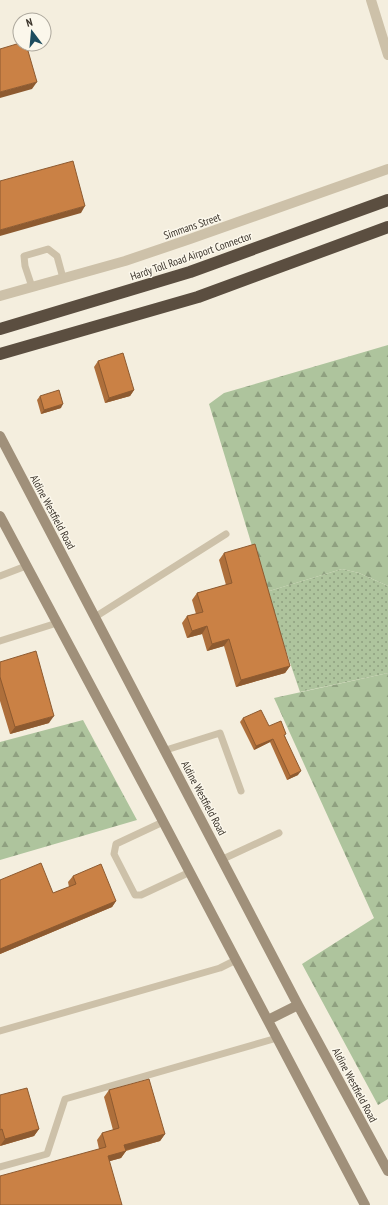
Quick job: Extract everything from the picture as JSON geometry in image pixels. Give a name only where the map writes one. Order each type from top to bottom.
[{"type":"highway","name":"Hardy Toll Road Airport Connector","points":[[0,329],[190,272],[388,200]]},
{"type":"highway","points":[[0,354],[198,297],[388,227]]},
{"type":"main road","name":"Aldine Westfield Road","points":[[0,436],[298,1004],[388,1171]]},
{"type":"main road","points":[[0,516],[190,872],[365,1205]]},
{"type":"main road","points":[[268,1020],[298,1004]]},
{"type":"street","points":[[371,0],[388,55]]},
{"type":"street","name":"Simmans Street","points":[[0,296],[124,261],[190,240],[388,169]]},
{"type":"lane","points":[[32,287],[25,266],[24,256],[48,249],[57,256],[63,278]]},
{"type":"lane","points":[[95,617],[226,534]]},
{"type":"lane","points":[[0,576],[26,566]]},
{"type":"lane","points":[[0,641],[57,623]]},
{"type":"lane","points":[[166,750],[220,732],[241,791]]},
{"type":"lane","points":[[163,822],[116,844],[114,854],[124,875],[135,895],[141,895],[190,872]]},
{"type":"lane","points":[[223,859],[278,834]]},
{"type":"lane","points":[[0,1031],[220,968],[236,960]]},
{"type":"lane","points":[[0,1167],[47,1154],[65,1099],[277,1038]]},
{"type":"green space","points":[[388,345],[388,586],[359,573],[342,569],[266,592],[209,404],[224,393]]},
{"type":"green space","points":[[342,569],[359,573],[388,586],[388,673],[300,692],[266,592]]},
{"type":"green space","points":[[388,673],[388,1099],[378,1105],[302,964],[374,918],[274,698]]},
{"type":"green space","points":[[83,720],[137,820],[0,860],[0,742]]},
{"type":"building","points":[[12,45],[12,52],[28,52],[37,82],[0,92],[0,49]]},
{"type":"building","points":[[73,161],[85,206],[0,230],[0,181]]},
{"type":"building","points":[[123,353],[134,390],[109,398],[98,361]]},
{"type":"building","points":[[59,390],[63,404],[44,410],[40,396]]},
{"type":"building","points":[[255,544],[290,666],[241,680],[229,639],[212,644],[207,626],[192,631],[187,616],[203,612],[197,593],[232,583],[224,553]]},
{"type":"building","points":[[36,651],[54,716],[15,727],[0,677],[0,662]]},
{"type":"building","points":[[261,710],[269,726],[281,721],[286,734],[284,735],[301,771],[290,776],[273,739],[256,746],[243,718]]},
{"type":"building","points":[[41,863],[53,893],[76,884],[73,876],[101,864],[116,901],[0,949],[0,880]]},
{"type":"building","points":[[149,1079],[165,1134],[124,1145],[126,1151],[108,1156],[122,1205],[0,1205],[0,1176],[106,1147],[102,1133],[119,1128],[109,1090]]},
{"type":"building","points":[[27,1088],[39,1129],[5,1139],[2,1129],[0,1130],[0,1095]]}]
